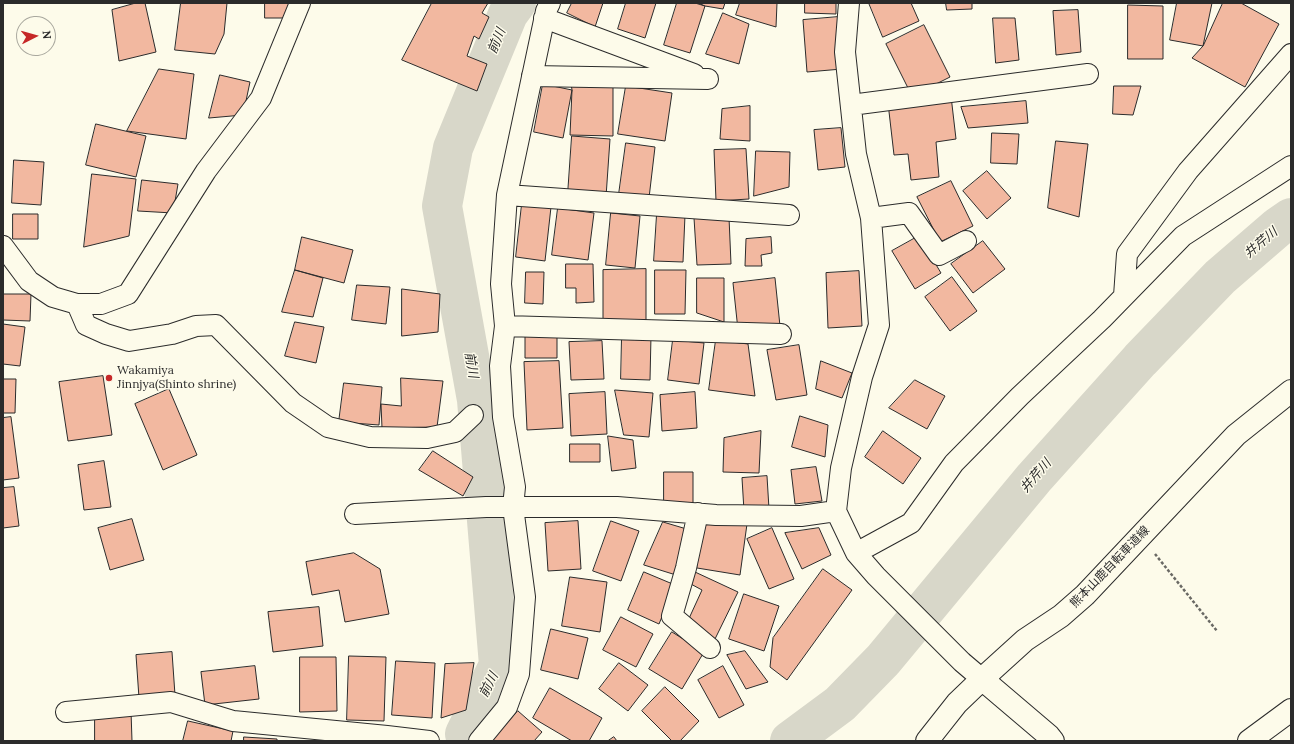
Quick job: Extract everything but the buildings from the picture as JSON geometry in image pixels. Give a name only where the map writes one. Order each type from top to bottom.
[{"type":"main road","name":"熊本山鹿自転車道線","points":[[927,741],[957,703],[1025,640],[1061,616],[1085,595],[1236,435],[1291,391]]},
{"type":"main road","points":[[982,679],[1050,736],[1053,741]]},
{"type":"main road","points":[[1249,741],[1291,710]]},
{"type":"street","points":[[3,246],[29,281],[53,297],[77,304],[101,304],[128,294],[206,171],[261,98],[300,3]]},
{"type":"street","points":[[849,3],[845,52],[856,154],[871,218],[879,325],[862,378],[841,468],[836,511],[856,553],[876,576],[959,659],[982,679]]},
{"type":"street","points":[[479,741],[507,707],[519,674],[525,597],[513,507],[515,487],[503,417],[500,366],[505,326],[501,284],[507,195],[532,76],[547,11],[708,79],[532,76]]},
{"type":"street","points":[[1124,296],[1127,254],[1188,171],[1291,54]]},
{"type":"street","points":[[851,105],[1088,74]]},
{"type":"street","points":[[856,553],[911,523],[954,463],[1020,396],[1102,319],[1183,236],[1291,166]]},
{"type":"street","points":[[507,195],[789,214]]},
{"type":"street","points":[[871,218],[909,213],[939,255],[966,241]]},
{"type":"street","points":[[77,304],[86,325],[106,334],[129,341],[172,334],[196,326],[216,325],[293,403],[328,427],[370,437],[427,438],[455,432],[473,415]]},
{"type":"street","points":[[505,326],[781,334]]},
{"type":"street","points":[[355,514],[486,507],[617,507],[698,513],[801,516],[836,511]]},
{"type":"street","points":[[698,513],[686,568],[672,616],[710,648]]},
{"type":"street","points":[[66,712],[171,702],[233,721],[429,741]]},
{"type":"path","points":[[1140,536],[1217,631]]},
{"type":"waterway","name":"前川","points":[[465,734],[499,665],[477,400],[442,206],[453,148],[508,14],[516,3]]},
{"type":"waterway","name":"井芹川","points":[[790,741],[840,704],[883,660],[1034,478],[1140,360],[1220,277],[1278,227],[1291,218]]},
{"type":"place","name":"Wakamiya Jinnjya(Shinto shrine)","points":[[109,378]]}]
